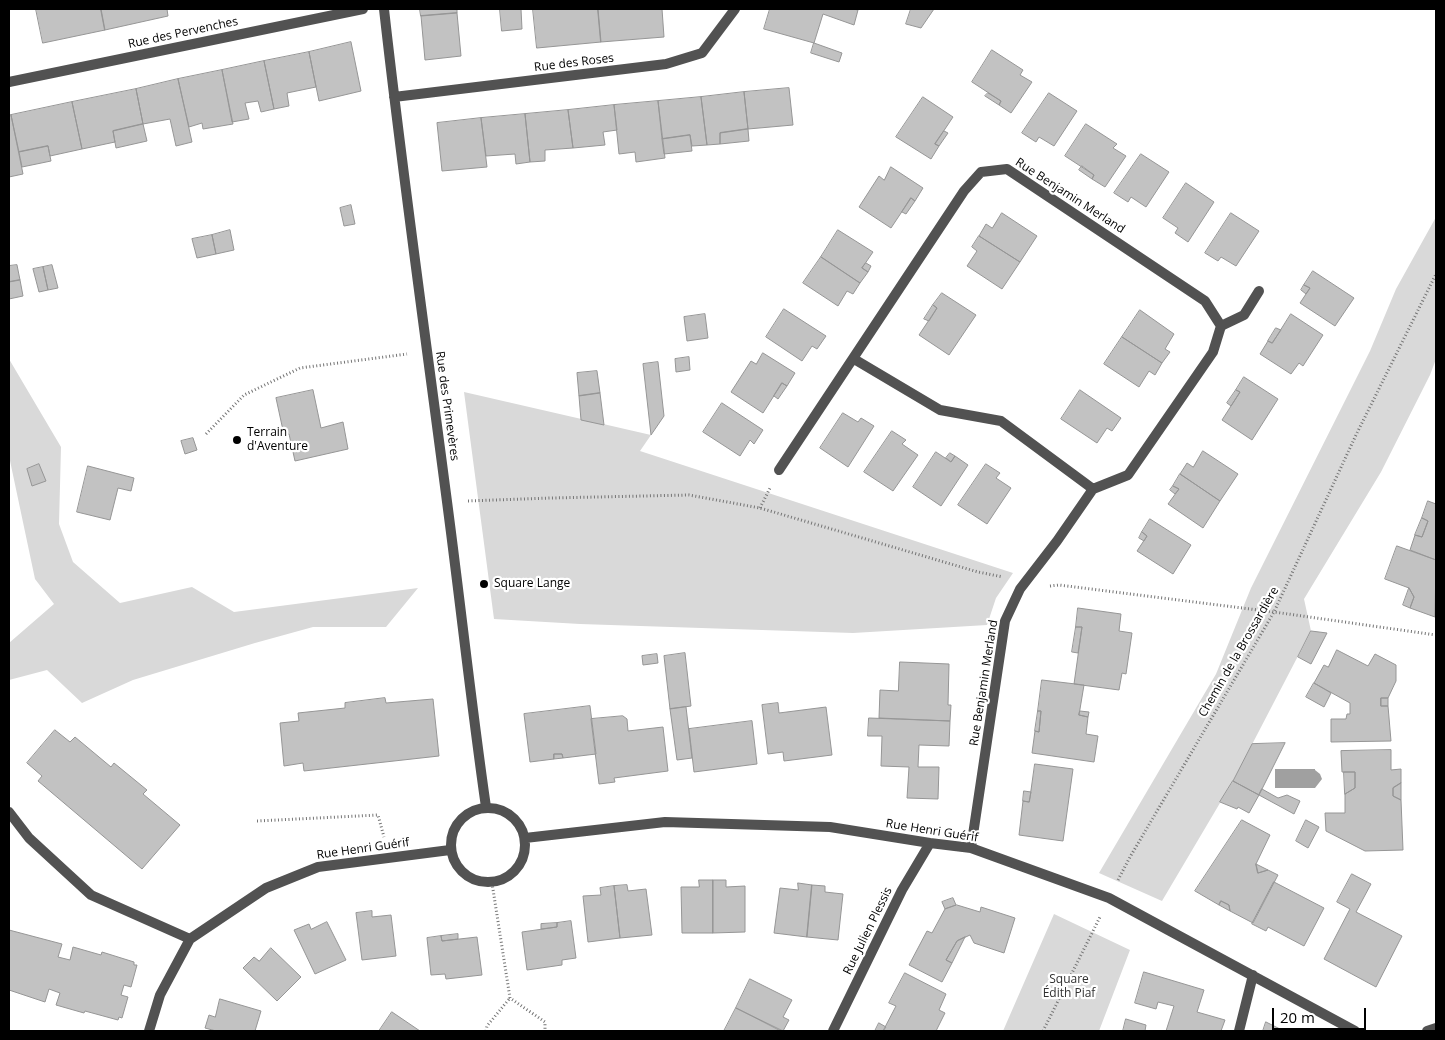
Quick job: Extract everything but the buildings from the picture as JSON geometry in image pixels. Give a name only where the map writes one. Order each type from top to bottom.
[{"type":"street","name":"Rue des Pervenches","points":[[9,82],[363,9]]},
{"type":"street","name":"Rue des Primevères","points":[[384,9],[486,807]]},
{"type":"street","name":"Rue des Roses","points":[[394,97],[666,64],[702,52],[735,9]]},
{"type":"street","name":"Rue Benjamin Merland","points":[[779,470],[964,191],[981,172],[1007,169],[1205,301],[1221,326]]},
{"type":"street","points":[[854,359],[940,410],[1001,421],[1093,489],[1128,475],[1213,352],[1221,326],[1244,315],[1259,291]]},
{"type":"street","name":"Rue Benjamin Merland","points":[[971,848],[1006,621],[1020,589],[1057,541],[1093,489]]},
{"type":"street","points":[[486,807],[497,808],[507,812],[515,819],[525,838],[525,851],[521,862],[509,876],[492,882],[480,882],[469,878],[453,861],[450,850],[451,837],[463,816],[474,810],[486,807]]},
{"type":"street","points":[[9,812],[29,838],[91,895],[190,939]]},
{"type":"street","name":"Rue Henri Guérif","points":[[525,838],[665,822],[830,827],[971,848],[1109,898],[1355,1031]]},
{"type":"street","name":"Rue Julien Plessis","points":[[833,1031],[902,890],[930,843]]},
{"type":"street","name":"Rue Henri Guérif","points":[[149,1031],[160,995],[190,939],[266,888],[318,867],[450,850]]},
{"type":"street","points":[[1239,1031],[1253,975]]},
{"type":"street","points":[[1427,1031],[1436,1028]]},
{"type":"path","name":"Chemin de la Brossardière","points":[[1043,1031],[1130,857],[1274,612],[1356,435],[1436,274]]},
{"type":"path","points":[[206,434],[244,395],[300,368],[427,352]]},
{"type":"path","points":[[447,502],[689,495],[760,508],[978,572],[1004,577],[1020,589],[1059,585],[1274,612],[1436,635]]},
{"type":"path","points":[[257,821],[378,815],[386,841],[403,855]]},
{"type":"path","points":[[492,882],[510,998],[545,1022],[545,1031]]},
{"type":"path","points":[[486,1031],[487,1026],[510,998]]},
{"type":"green space","points":[[1436,217],[1436,359],[1430,375],[1381,472],[1304,599],[1311,631],[1233,781],[1162,901],[1099,873],[1216,674],[1251,588],[1370,351],[1396,289]]},
{"type":"green space","points":[[9,359],[61,447],[59,524],[73,562],[120,603],[192,587],[234,612],[418,588],[386,627],[313,627],[133,680],[82,703],[47,670],[9,680],[9,643],[54,604],[35,579],[9,456]]},
{"type":"green space","points":[[464,392],[651,435],[640,451],[1013,573],[996,598],[987,625],[853,633],[580,624],[494,619]]},
{"type":"green space","name":"Square Édith Piaf","points":[[1054,914],[1130,950],[1099,1031],[1003,1031]]},
{"type":"shaded area","points":[[1275,769],[1315,769],[1322,779],[1315,788],[1275,788]]},
{"type":"place","name":"Terrain d'Aventure","points":[[237,440]]},
{"type":"place","name":"Square Lange","points":[[484,584]]}]
